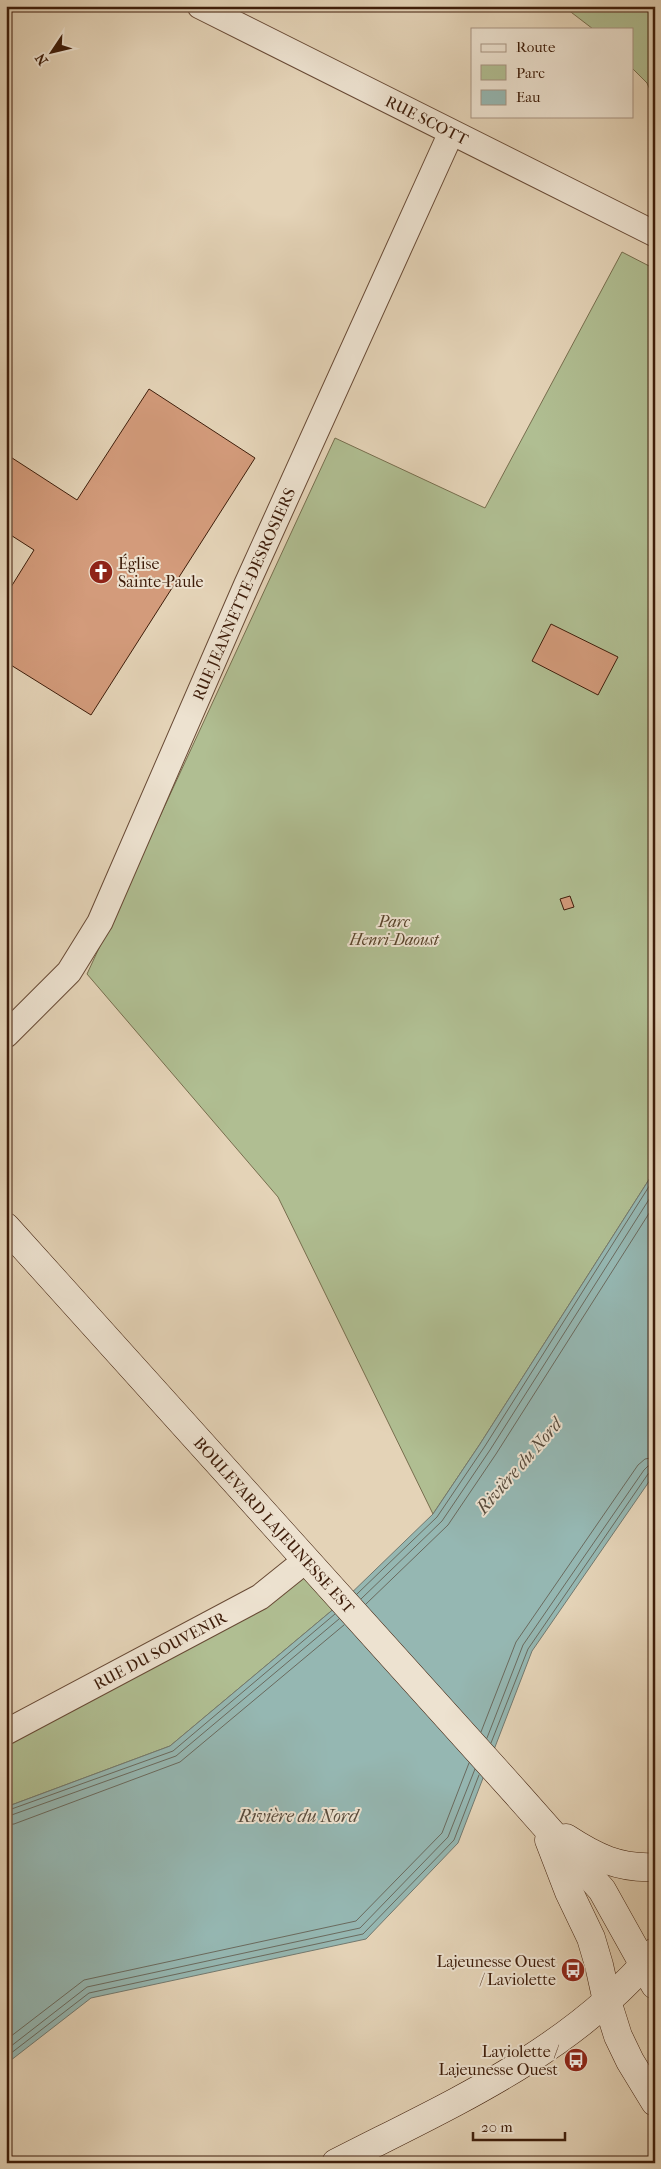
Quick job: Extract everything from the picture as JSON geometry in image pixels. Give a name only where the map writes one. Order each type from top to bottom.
[{"type":"street","name":"RUE SCOTT","points":[[200,6],[655,234]]},
{"type":"street","name":"RUE JEANNETTE-DESROSIERS","points":[[6,1035],[69,972],[100,922],[250,578],[451,133]]},
{"type":"street","name":"BOULEVARD LAJEUNESSE EST","points":[[6,1227],[602,1890],[651,1968]]},
{"type":"street","name":"RUE DU SOUVENIR","points":[[9,1726],[260,1597],[306,1560]]},
{"type":"street","name":"BOULEVARD LAJEUNESSE EST","points":[[542,1822],[569,1892],[591,1938],[600,1965],[607,2001],[618,2036],[655,2102]]},
{"type":"street","points":[[542,1822],[600,1857],[623,1866],[655,1867]]},
{"type":"street","points":[[336,2163],[487,2086],[571,2032],[607,2001],[651,1968]]},
{"type":"green space","points":[[563,6],[655,6],[655,101],[647,83],[634,70],[634,28],[592,28]]},
{"type":"green space","name":"Parc Henri-Daoust","points":[[622,252],[655,269],[655,1159],[650,1178],[480,1444],[433,1514],[278,1197],[87,974],[335,438],[485,508]]},
{"type":"green space","points":[[306,1560],[342,1602],[170,1746],[6,1807],[6,1732]]},
{"type":"water","name":"Rivière du Nord","points":[[655,1159],[655,1473],[532,1651],[458,1843],[366,1939],[91,1998],[6,2064],[6,1807],[170,1746],[342,1602],[433,1514],[480,1444],[650,1178]]},
{"type":"building","name":"Église Sainte-Paule","points":[[149,389],[255,458],[91,715],[6,662],[6,595],[34,550],[6,532],[6,454],[77,500]]},
{"type":"building","points":[[551,624],[618,657],[598,695],[532,661]]},
{"type":"building","points":[[570,896],[574,907],[564,910],[560,899]]},
{"type":"place","name":"Église Sainte-Paule","points":[[101,572]]},
{"type":"place","name":"Lajeunesse Ouest / Laviolette","points":[[573,1970]]},
{"type":"place","name":"Laviolette / Lajeunesse Ouest","points":[[576,2060]]}]
